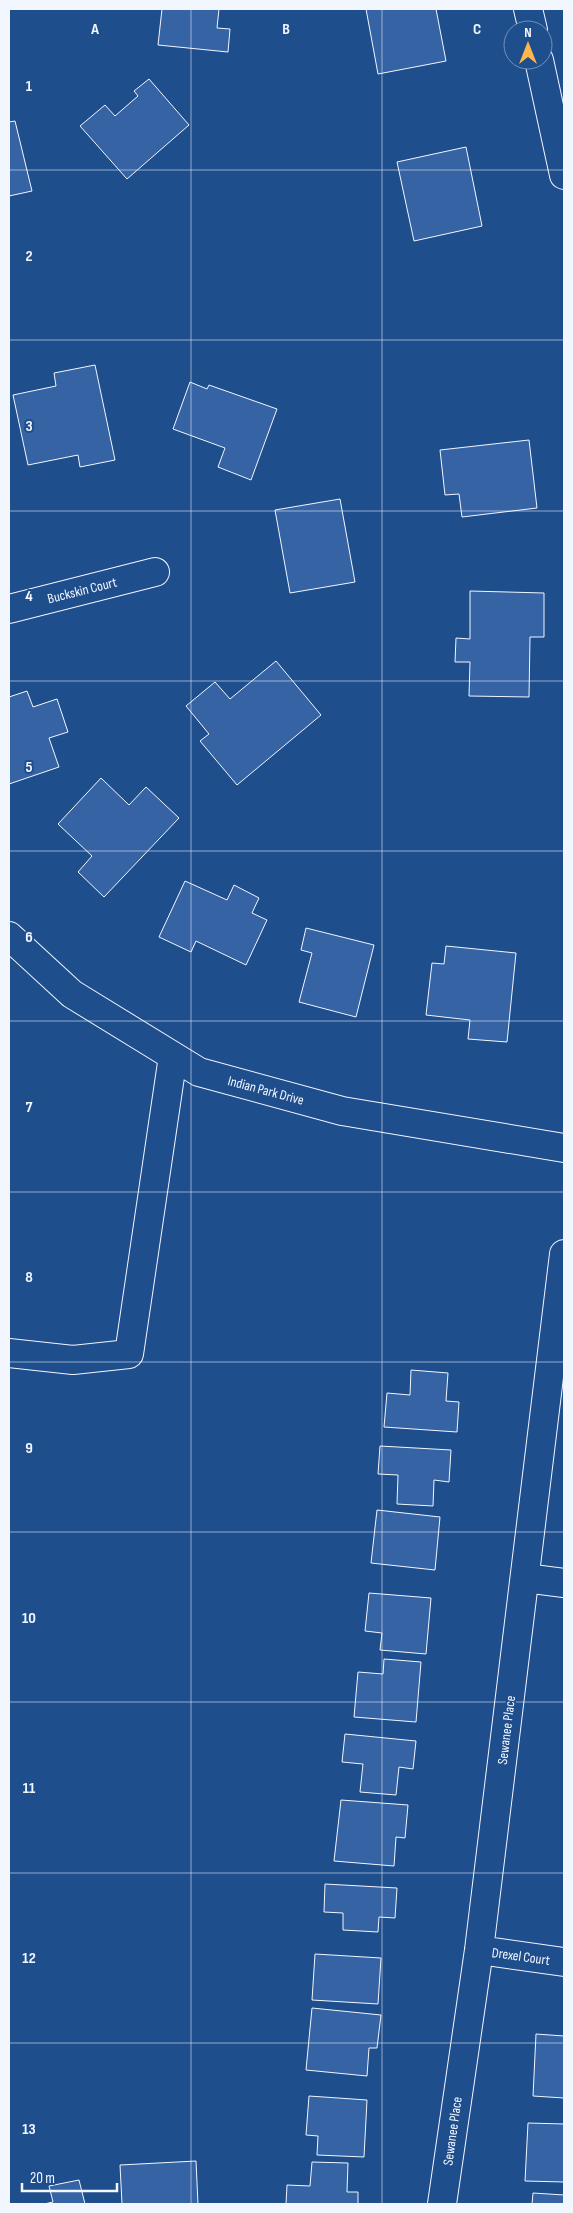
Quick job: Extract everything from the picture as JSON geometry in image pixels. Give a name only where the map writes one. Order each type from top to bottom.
[{"type":"street","points":[[541,70],[564,175]]},
{"type":"street","name":"Buckskin Court","points":[[9,609],[155,572]]},
{"type":"street","name":"Indian Park Drive","points":[[9,936],[72,994],[199,1072],[342,1111],[564,1148]]},
{"type":"street","points":[[9,1353],[73,1360],[129,1354],[173,1056]]},
{"type":"street","name":"Sewanee Place","points":[[442,2204],[479,1950],[564,1254]]},
{"type":"street","points":[[525,1578],[564,1583]]},
{"type":"street","name":"Drexel Court","points":[[479,1950],[564,1962]]},
{"type":"building","points":[[162,9],[219,9],[217,28],[230,29],[228,52],[158,45]]},
{"type":"building","points":[[366,9],[436,9],[446,61],[378,74]]},
{"type":"building","points":[[149,79],[189,125],[127,179],[80,126],[105,105],[115,116],[138,96],[134,91]]},
{"type":"building","points":[[15,121],[32,191],[9,196],[9,122]]},
{"type":"building","points":[[466,147],[482,226],[414,241],[397,162]]},
{"type":"building","points":[[95,365],[115,460],[80,467],[78,455],[28,465],[13,395],[56,386],[54,373]]},
{"type":"building","points":[[190,382],[207,389],[209,385],[277,409],[251,480],[218,467],[225,448],[173,429]]},
{"type":"building","points":[[529,440],[537,508],[462,517],[459,494],[445,495],[440,450]]},
{"type":"building","points":[[340,499],[355,582],[290,593],[275,510]]},
{"type":"building","points":[[470,591],[544,593],[544,637],[530,637],[529,697],[469,696],[470,662],[455,662],[456,638],[470,639]]},
{"type":"building","points":[[276,661],[321,715],[237,785],[200,741],[209,734],[186,706],[215,682],[230,699]]},
{"type":"building","points":[[27,691],[33,707],[57,699],[68,732],[49,738],[59,767],[9,784],[9,697]]},
{"type":"building","points":[[101,778],[129,805],[146,787],[179,818],[104,897],[78,872],[92,856],[58,824]]},
{"type":"building","points":[[185,881],[227,900],[234,885],[259,898],[252,913],[267,920],[246,965],[196,941],[191,952],[159,937]]},
{"type":"building","points":[[306,928],[374,945],[356,1017],[299,1002],[312,953],[301,950]]},
{"type":"building","points":[[446,946],[516,953],[507,1042],[468,1039],[470,1020],[426,1015],[432,963],[444,964]]},
{"type":"building","points":[[411,1370],[448,1373],[446,1401],[459,1402],[457,1432],[384,1427],[387,1393],[410,1395]]},
{"type":"building","points":[[380,1446],[451,1450],[449,1482],[434,1480],[433,1506],[397,1504],[398,1475],[378,1474]]},
{"type":"building","points":[[377,1510],[440,1517],[435,1570],[371,1563]]},
{"type":"building","points":[[369,1593],[431,1598],[426,1654],[380,1650],[382,1633],[365,1631]]},
{"type":"building","points":[[384,1659],[421,1662],[416,1722],[354,1717],[358,1672],[383,1674]]},
{"type":"building","points":[[345,1734],[416,1741],[413,1769],[399,1767],[396,1795],[360,1792],[363,1764],[342,1762]]},
{"type":"building","points":[[341,1800],[408,1805],[405,1838],[396,1837],[394,1866],[334,1861]]},
{"type":"building","points":[[325,1884],[397,1888],[395,1918],[379,1917],[378,1932],[343,1930],[343,1913],[324,1912]]},
{"type":"building","points":[[315,1954],[381,1958],[378,2004],[312,2000]]},
{"type":"building","points":[[312,2008],[381,2015],[377,2048],[369,2048],[367,2076],[306,2070]]},
{"type":"building","points":[[536,2034],[564,2036],[564,2098],[533,2096]]},
{"type":"building","points":[[309,2096],[367,2100],[364,2157],[317,2155],[318,2136],[306,2135]]},
{"type":"building","points":[[528,2123],[564,2124],[564,2182],[525,2181]]},
{"type":"building","points":[[196,2161],[198,2204],[122,2204],[120,2165]]},
{"type":"building","points":[[312,2162],[348,2163],[347,2192],[358,2192],[358,2204],[286,2204],[287,2185],[310,2186]]},
{"type":"building","points":[[79,2180],[85,2204],[44,2204],[53,2202],[49,2186]]},
{"type":"building","points":[[533,2193],[564,2195],[564,2204],[532,2204]]}]
